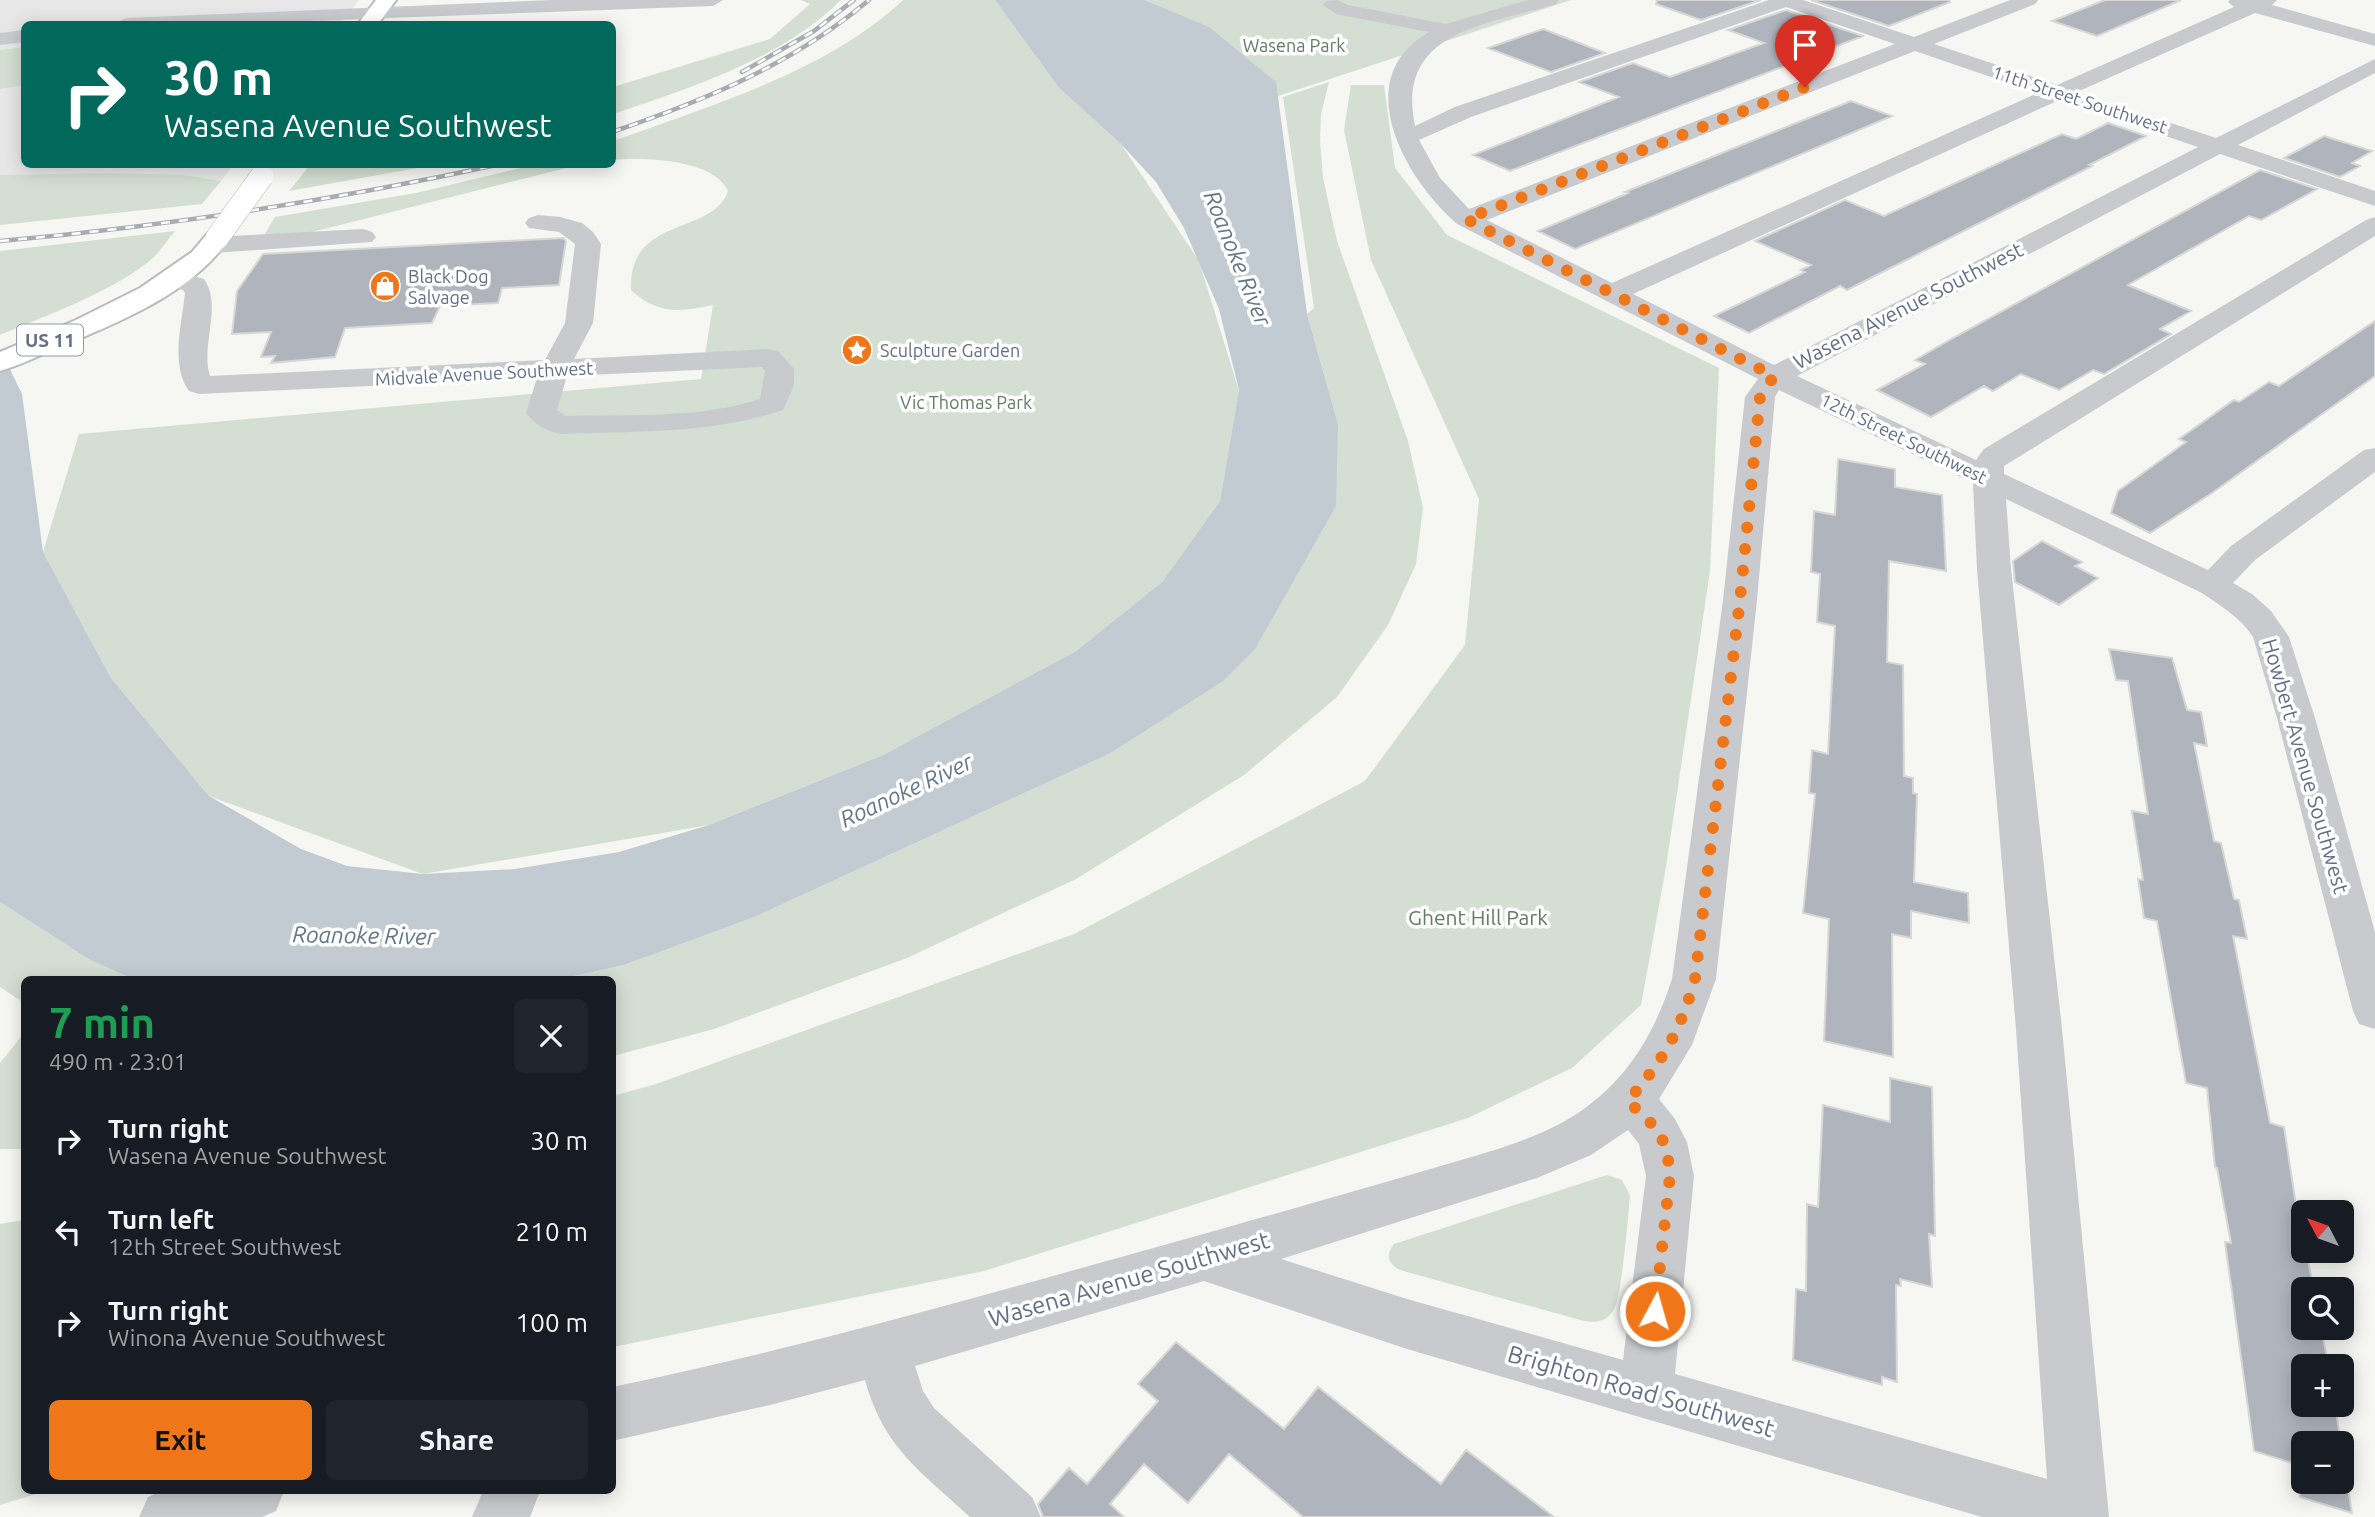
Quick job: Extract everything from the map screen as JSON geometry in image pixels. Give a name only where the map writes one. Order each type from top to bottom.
[{"type":"main road","name":"US 11","points":[[0,362],[139,299],[174,278],[200,258],[215,241],[266,170]]},
{"type":"street","points":[[258,0],[277,16]]},
{"type":"street","points":[[184,21],[713,0]]},
{"type":"street","name":"12th Street Southwest","points":[[1549,0],[1445,32],[1420,48],[1411,59],[1401,83],[1398,103],[1406,138],[1436,193],[1447,205],[1466,219],[1774,376],[2212,585]]},
{"type":"street","points":[[1406,138],[1463,112],[1786,0]]},
{"type":"street","name":"11th Street Southwest","points":[[1786,0],[2375,199]]},
{"type":"street","points":[[1466,219],[2028,0]]},
{"type":"street","points":[[1613,293],[1807,207],[2251,2],[2375,40]]},
{"type":"street","points":[[1333,5],[1343,10],[1430,25],[1445,32]]},
{"type":"street","points":[[514,21],[523,7]]},
{"type":"street","points":[[0,39],[21,36]]},
{"type":"street","name":"Wasena Avenue Southwest","points":[[616,1413],[716,1394],[884,1350],[1380,1207],[1537,1158],[1592,1129],[1628,1101],[1662,1060],[1684,1016],[1695,979],[1740,600],[1760,397],[1774,376],[2375,65]]},
{"type":"street","points":[[538,223],[568,225],[584,236],[588,244],[579,323],[554,370]]},
{"type":"street","points":[[2079,1517],[2044,1084],[1987,479],[1988,465],[1995,456],[2375,225]]},
{"type":"street","points":[[215,241],[363,237]]},
{"type":"street","name":"Midvale Avenue Southwest","points":[[174,278],[195,285],[198,293],[192,364],[199,385],[769,358],[780,369],[779,386],[773,404],[744,415],[560,425],[548,420],[541,413],[554,370]]},
{"type":"street","points":[[2212,585],[2243,552],[2375,457]]},
{"type":"street","name":"Howbert Avenue Southwest","points":[[2212,585],[2250,610],[2270,636],[2296,718],[2375,1011]]},
{"type":"street","points":[[1628,1101],[1658,1130],[1667,1150],[1670,1176],[1646,1392]]},
{"type":"street","name":"Brighton Road Southwest","points":[[1203,1257],[1407,1324],[2079,1517]]},
{"type":"street","points":[[884,1350],[899,1404],[914,1427],[1012,1517]]},
{"type":"street","points":[[168,1517],[246,1494]]},
{"type":"street","points":[[501,1517],[511,1494]]},
{"type":"shaded area","points":[[0,0],[359,0],[342,21],[21,21],[21,47],[0,50]]},
{"type":"shaded area","points":[[21,86],[21,168],[231,168],[221,181],[184,175],[0,175],[0,89]]},
{"type":"green space","points":[[801,0],[841,0],[817,21],[763,55],[704,82],[616,113],[616,86],[770,39],[810,4]]},
{"type":"green space","name":"Vic Thomas Park","points":[[903,0],[995,0],[1059,88],[1121,144],[1199,261],[1239,391],[1220,501],[1162,582],[1076,651],[883,755],[709,825],[423,874],[209,796],[111,678],[43,552],[79,434],[701,379],[713,305],[670,310],[651,304],[631,290],[634,266],[643,249],[656,238],[706,215],[719,205],[728,191],[720,180],[693,166],[659,160],[616,160],[616,140],[766,84],[803,67],[873,25]]},
{"type":"green space","name":"Wasena Park","points":[[1133,0],[1571,0],[1278,96],[1236,49]]},
{"type":"green space","points":[[21,47],[21,86],[0,89],[0,50]]},
{"type":"green space","points":[[1329,82],[1321,114],[1323,178],[1337,241],[1408,441],[1423,508],[1416,564],[1388,625],[1337,697],[1244,775],[1076,879],[907,958],[714,1029],[616,1055],[616,976],[574,976],[624,965],[752,918],[1109,754],[1338,424],[1307,314],[1314,308],[1283,97]]},
{"type":"green space","name":"Ghent Hill Park","points":[[1351,85],[1384,85],[1395,168],[1447,235],[1719,368],[1710,571],[1666,867],[1641,1005],[1572,1068],[1468,1118],[984,1271],[616,1346],[616,1095],[656,1084],[1074,934],[1365,781],[1465,645],[1479,499],[1371,260],[1344,130]]},
{"type":"green space","points":[[308,168],[417,168],[289,191]]},
{"type":"green space","points":[[520,168],[566,168],[308,233],[263,237],[275,217],[416,193]]},
{"type":"green space","points":[[0,175],[184,175],[221,181],[202,204],[0,225]]},
{"type":"green space","points":[[175,231],[154,257],[122,280],[81,301],[0,335],[0,251]]},
{"type":"green space","points":[[0,902],[90,960],[126,976],[21,976],[21,1001],[0,987]]},
{"type":"green space","points":[[21,1037],[21,1149],[0,1149],[0,1063]]},
{"type":"green space","points":[[1607,1175],[1622,1180],[1630,1195],[1619,1290],[1613,1311],[1604,1320],[1584,1321],[1400,1270],[1389,1259],[1389,1252],[1394,1244]]},
{"type":"green space","points":[[21,1220],[21,1494],[36,1494],[0,1505],[0,1224]]},
{"type":"water","name":"Roanoke River","points":[[995,0],[1144,0],[1209,27],[1276,82],[1307,314],[1338,424],[1336,506],[1255,649],[1223,681],[1109,754],[752,918],[624,965],[574,976],[126,976],[90,960],[0,902],[0,349],[22,394],[43,552],[111,678],[209,796],[301,849],[347,866],[423,874],[515,869],[619,852],[709,825],[883,755],[1076,651],[1162,582],[1220,501],[1239,390],[1219,309],[1184,228],[1156,182],[1121,144],[1059,88]]},
{"type":"building","points":[[1657,0],[1761,0],[1701,20],[1656,4]]},
{"type":"building","points":[[1811,0],[1949,0],[1950,2],[1889,26]]},
{"type":"building","points":[[2105,0],[2181,0],[2097,36],[2052,21]]},
{"type":"building","points":[[1786,10],[1863,36],[1510,171],[1473,155],[1619,97],[1579,82],[1633,63],[1670,77],[1764,43],[1728,30]]},
{"type":"building","points":[[1543,29],[1605,53],[1551,72],[1488,48]]},
{"type":"building","points":[[1851,101],[1892,116],[1575,249],[1538,231],[1628,193],[1625,192]]},
{"type":"building","points":[[2108,123],[2146,136],[1847,290],[1840,286],[1749,333],[1714,316],[1805,272],[1801,270],[1811,265],[1755,241],[1845,200],[1884,216],[2062,134],[2076,139]]},
{"type":"building","points":[[2324,136],[2372,151],[2352,163],[2360,166],[2340,177],[2284,158]]},
{"type":"building","points":[[2260,170],[2317,189],[2261,220],[2249,216],[2128,285],[2191,311],[2160,329],[2171,334],[2104,374],[2093,370],[2059,390],[2021,374],[1993,391],[1984,386],[1931,417],[1877,390],[1925,364],[1915,360],[1953,338]]},
{"type":"building","name":"Black Dog Salvage","points":[[563,238],[566,241],[559,285],[502,288],[498,303],[440,306],[432,323],[345,328],[335,357],[271,363],[275,356],[261,357],[271,332],[232,334],[237,291],[263,254]]},
{"type":"building","points":[[2375,321],[2375,376],[2212,493],[2150,533],[2111,513],[2118,491],[2186,442],[2179,439],[2234,400],[2239,402],[2269,382],[2279,386]]},
{"type":"building","points":[[1838,459],[1895,469],[1895,487],[1942,495],[1946,571],[1889,561],[1887,662],[1903,665],[1904,776],[1913,778],[1913,793],[1917,794],[1914,882],[1968,893],[1969,923],[1911,911],[1911,938],[1892,934],[1893,1057],[1824,1041],[1829,919],[1803,913],[1815,794],[1809,793],[1812,750],[1828,754],[1835,626],[1817,622],[1820,574],[1811,572],[1814,511],[1835,515]]},
{"type":"building","points":[[2042,541],[2082,562],[2075,566],[2098,578],[2059,605],[2015,582],[2013,561]]},
{"type":"building","points":[[2109,649],[2172,658],[2187,710],[2201,712],[2207,746],[2194,743],[2214,841],[2221,843],[2234,899],[2239,900],[2247,939],[2233,936],[2270,1123],[2284,1127],[2295,1200],[2291,1200],[2291,1264],[2309,1264],[2311,1277],[2291,1277],[2291,1340],[2323,1340],[2326,1354],[2291,1354],[2291,1417],[2337,1417],[2339,1431],[2291,1431],[2291,1463],[2254,1451],[2225,1242],[2231,1243],[2215,1167],[2207,1088],[2186,1083],[2157,921],[2144,918],[2138,879],[2143,880],[2132,811],[2148,814],[2128,681],[2116,680]]},
{"type":"building","points":[[1890,1078],[1932,1087],[1935,1236],[1929,1234],[1932,1287],[1900,1279],[1901,1286],[1896,1285],[1897,1382],[1882,1377],[1882,1385],[1793,1360],[1796,1289],[1806,1291],[1807,1204],[1818,1207],[1823,1105],[1890,1122]]},
{"type":"building","points":[[1176,1342],[1284,1429],[1318,1387],[1441,1484],[1466,1450],[1554,1517],[1303,1517],[1229,1454],[1188,1503],[1144,1464],[1110,1504],[1124,1517],[1043,1517],[1038,1504],[1069,1468],[1087,1484],[1158,1401],[1138,1384]]},
{"type":"building","points":[[2300,1494],[2349,1494],[2352,1513],[2300,1497]]},
{"type":"railway","points":[[742,72],[814,31],[854,0]]},
{"type":"railway","points":[[616,131],[681,107],[747,78],[810,43],[869,0]]},
{"type":"railway","points":[[0,241],[126,228],[252,210],[481,168]]},
{"type":"place","name":"Black Dog Salvage","points":[[385,286]]},
{"type":"place","name":"Sculpture Garden","points":[[857,350]]},
{"type":"route","points":[[1655,1311],[1670,1176],[1667,1150],[1658,1130],[1628,1101],[1662,1060],[1684,1016],[1695,979],[1740,600],[1760,397],[1774,376],[1466,219],[1522,200],[1805,87]]}]
